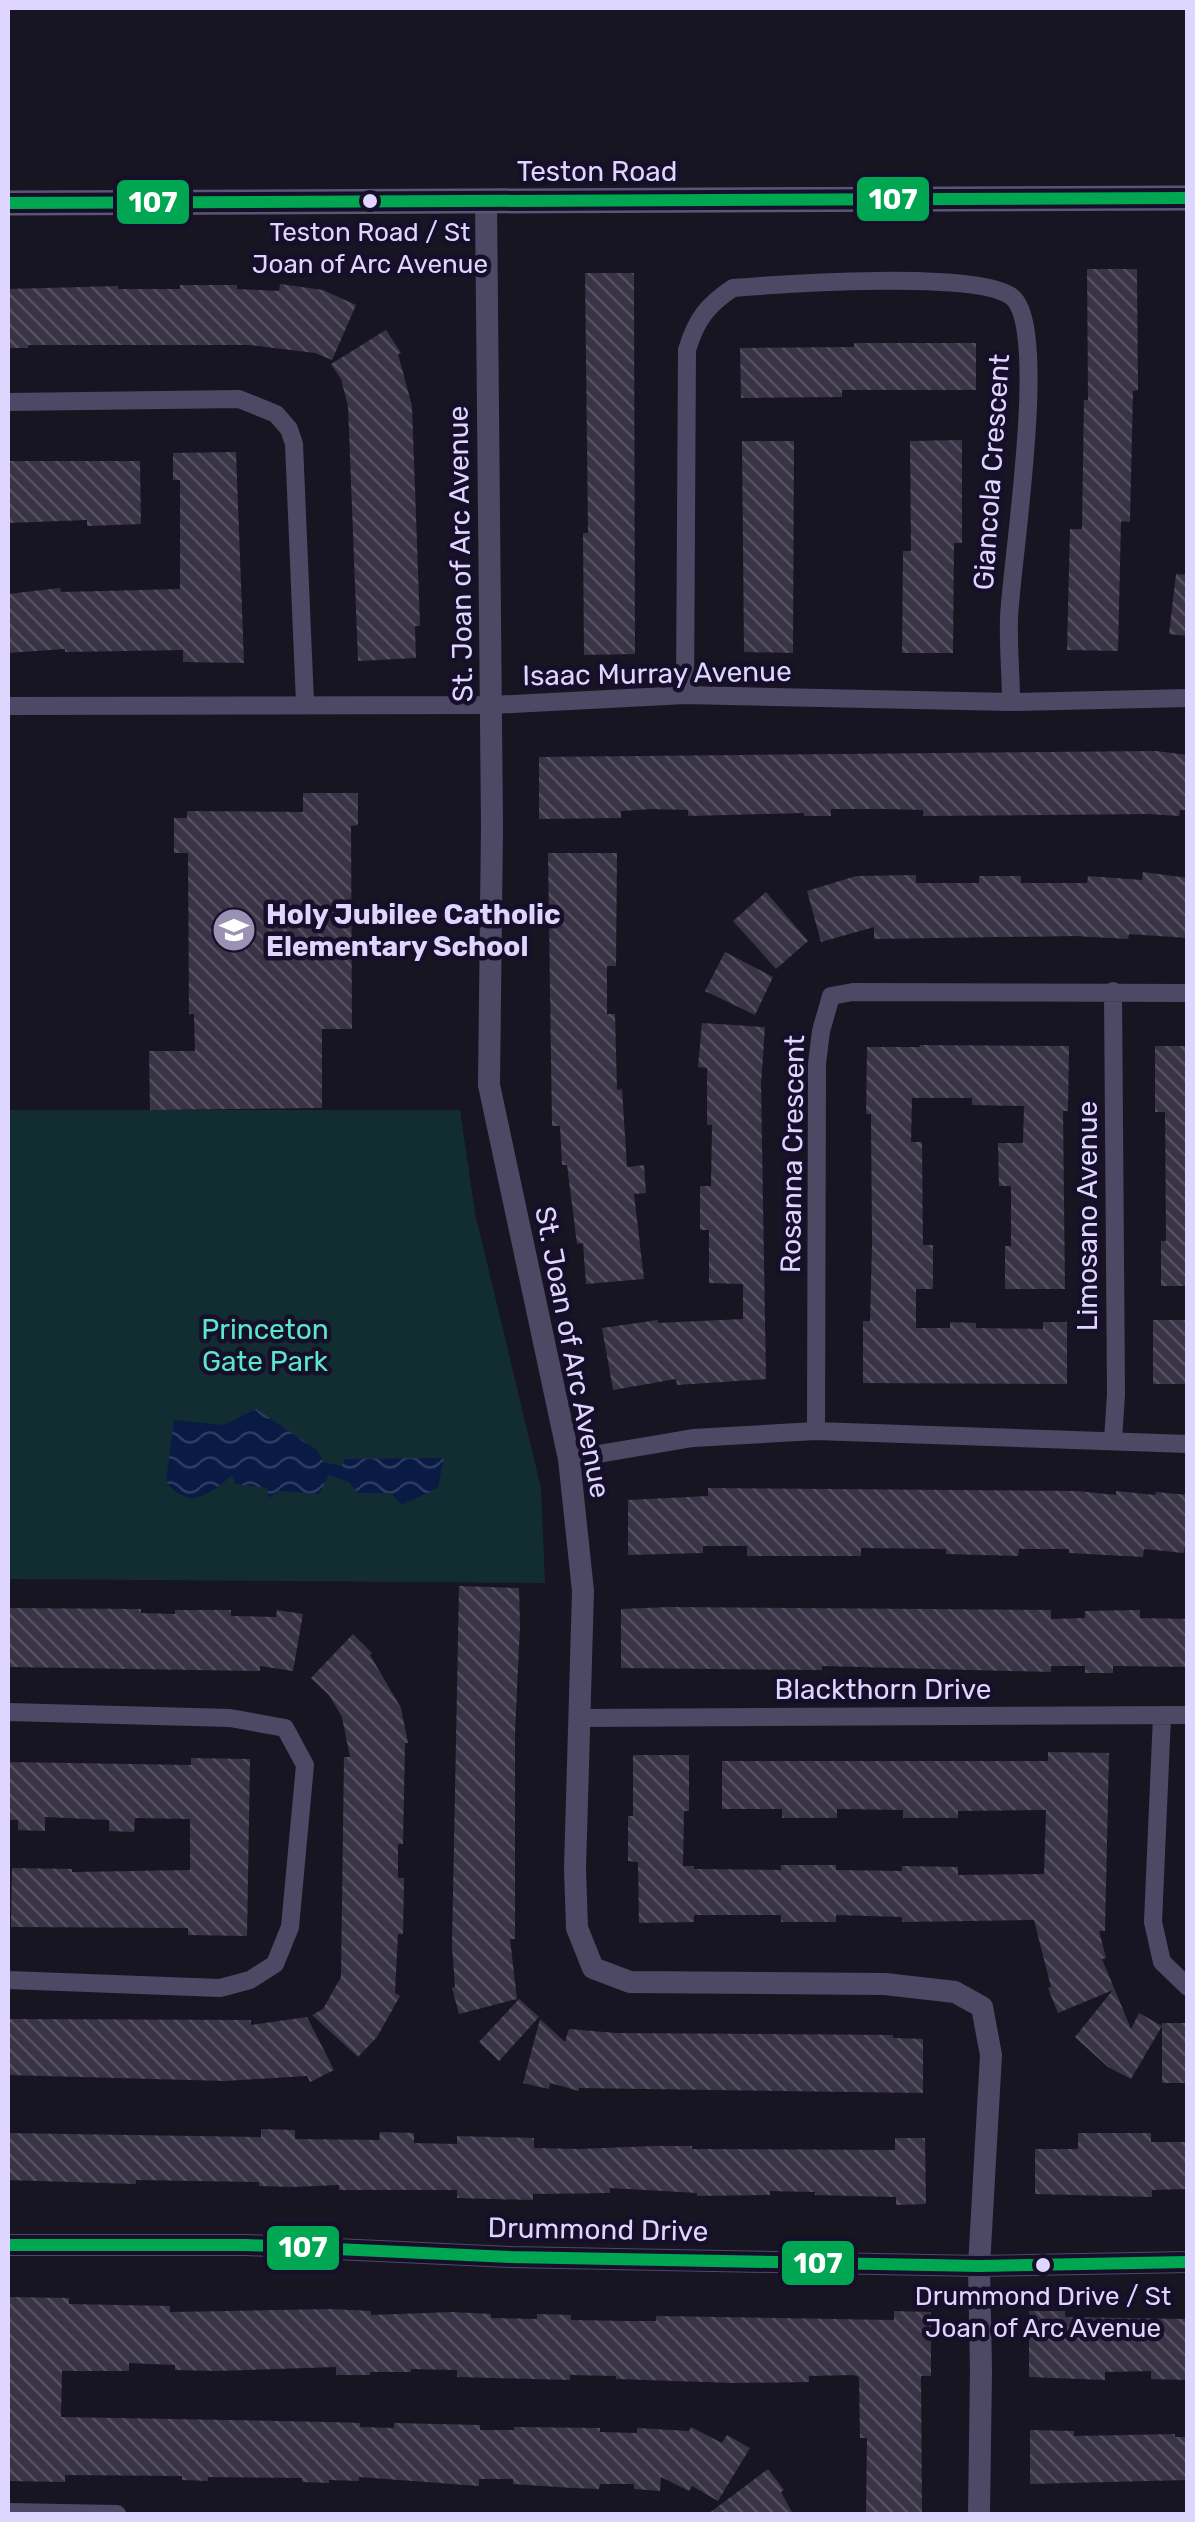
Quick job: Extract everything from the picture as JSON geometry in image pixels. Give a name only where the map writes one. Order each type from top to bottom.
[{"type":"main road","name":"Teston Road","points":[[8,203],[1188,198]]},
{"type":"street","name":"St. Joan of Arc Avenue","points":[[486,202],[492,705],[489,1085],[568,1459],[584,1591],[574,1869],[577,1928],[593,1968],[630,1982],[885,1984],[955,1992],[982,2007],[991,2055],[979,2266],[979,2514]]},
{"type":"street","name":"Giancola Crescent","points":[[685,695],[687,350],[696,321],[712,302],[733,288],[939,282],[996,289],[1014,298],[1023,314],[1030,382],[1009,618],[1012,702]]},
{"type":"street","points":[[8,402],[239,400],[276,414],[289,429],[294,444],[305,704]]},
{"type":"street","name":"Isaac Murray Avenue","points":[[8,706],[492,705],[685,695],[1012,702],[1188,698]]},
{"type":"street","name":"Rosanna Crescent","points":[[816,1430],[817,1064],[821,1031],[832,996],[853,992],[1188,992]]},
{"type":"street","name":"Limosano Avenue","points":[[1113,992],[1113,1440]]},
{"type":"street","points":[[568,1459],[692,1438],[816,1430],[1188,1444]]},
{"type":"street","points":[[8,1712],[230,1718],[286,1728],[305,1766],[290,1927],[276,1964],[250,1980],[220,1988],[8,1980]]},
{"type":"street","name":"Blackthorn Drive","points":[[579,1718],[1188,1715]]},
{"type":"street","points":[[1162,1716],[1154,1922],[1162,1962],[1188,1987]]},
{"type":"street","name":"Drummond Drive","points":[[8,2245],[247,2244],[510,2257],[979,2266],[1188,2262]]},
{"type":"street","points":[[8,2512],[117,2514]]},
{"type":"green space","name":"Princeton Gate Park","points":[[8,1110],[460,1110],[475,1213],[541,1488],[545,1583],[8,1579]]},
{"type":"water","points":[[256,1409],[318,1451],[323,1462],[342,1466],[345,1459],[444,1458],[438,1488],[402,1505],[391,1493],[358,1493],[349,1482],[329,1475],[319,1494],[279,1491],[269,1498],[267,1488],[236,1484],[232,1475],[199,1497],[183,1496],[174,1490],[166,1481],[174,1420],[224,1425]]},
{"type":"building","points":[[1087,269],[1137,269],[1138,390],[1133,391],[1130,522],[1121,521],[1118,651],[1067,650],[1070,529],[1082,529],[1084,400],[1088,400]]},
{"type":"building","points":[[585,273],[634,273],[635,654],[584,655],[583,533],[588,533]]},
{"type":"building","points":[[280,284],[323,290],[356,305],[332,360],[315,353],[249,345],[8,348],[8,289],[180,289],[180,285],[237,285],[237,289],[279,291]]},
{"type":"building","points":[[386,330],[401,353],[398,354],[412,406],[420,626],[415,626],[416,658],[358,661],[348,406],[341,379],[331,364]]},
{"type":"building","points":[[854,343],[976,343],[976,390],[842,390],[842,397],[741,398],[740,348],[854,347]]},
{"type":"building","points":[[962,440],[962,543],[954,543],[953,653],[902,653],[903,551],[911,551],[910,441]]},
{"type":"building","points":[[742,441],[794,441],[793,653],[744,652]]},
{"type":"building","points":[[236,452],[244,663],[183,662],[183,650],[65,649],[8,653],[8,594],[60,588],[61,592],[180,589],[180,480],[173,480],[173,453]]},
{"type":"building","points":[[8,461],[140,461],[141,524],[87,526],[87,520],[8,523]]},
{"type":"building","points":[[1176,574],[1188,575],[1188,636],[1169,634]]},
{"type":"building","points":[[1156,751],[1188,755],[1188,810],[1180,810],[1179,816],[923,816],[923,810],[831,809],[831,816],[688,816],[688,810],[652,809],[621,811],[621,818],[539,819],[539,757]]},
{"type":"building","points":[[303,793],[358,793],[358,825],[351,826],[352,1029],[322,1029],[322,1108],[150,1110],[149,1051],[195,1051],[194,1014],[189,1014],[188,853],[174,853],[174,818],[187,818],[187,811],[303,812]]},
{"type":"building","points":[[548,853],[617,853],[616,966],[607,966],[607,1014],[615,1014],[617,1090],[622,1089],[627,1167],[644,1165],[646,1193],[634,1194],[644,1279],[586,1284],[583,1243],[577,1244],[567,1165],[562,1165],[560,1126],[552,1126]]},
{"type":"building","points":[[1143,872],[1188,878],[1188,938],[1129,934],[1128,939],[874,939],[874,927],[821,942],[807,891],[856,876],[916,875],[916,883],[979,883],[979,876],[1021,876],[1021,883],[1087,883],[1088,876],[1142,880]]},
{"type":"building","points":[[766,892],[808,941],[776,969],[733,921]]},
{"type":"building","points":[[725,952],[773,977],[755,1015],[705,991]]},
{"type":"building","points":[[702,1023],[765,1027],[761,1085],[766,1379],[677,1385],[676,1379],[613,1390],[602,1328],[658,1320],[743,1319],[743,1284],[709,1283],[709,1230],[700,1230],[700,1186],[711,1186],[712,1125],[707,1125],[707,1068],[698,1067]]},
{"type":"building","points":[[1069,1046],[1068,1111],[1063,1111],[1065,1289],[1005,1289],[1005,1246],[1011,1246],[1011,1186],[999,1186],[998,1143],[1023,1143],[1024,1106],[972,1105],[972,1098],[912,1098],[911,1142],[922,1142],[923,1245],[933,1245],[933,1289],[916,1289],[916,1328],[950,1328],[950,1322],[976,1323],[976,1328],[1043,1329],[1043,1322],[1067,1322],[1067,1384],[863,1383],[863,1321],[870,1321],[872,1245],[867,1047]]},
{"type":"building","points":[[1155,1046],[1186,1046],[1188,1286],[1161,1286],[1161,1241],[1166,1241],[1165,1112],[1155,1112]]},
{"type":"building","points":[[1153,1320],[1188,1320],[1188,1384],[1153,1384]]},
{"type":"building","points":[[708,1488],[1077,1491],[1116,1495],[1116,1491],[1155,1495],[1156,1492],[1188,1495],[1188,1521],[1184,1553],[1144,1549],[1143,1557],[1069,1553],[1069,1549],[1019,1549],[1018,1556],[946,1554],[946,1549],[861,1548],[861,1556],[747,1556],[747,1546],[703,1546],[703,1553],[628,1555],[628,1500],[708,1496]]},
{"type":"building","points":[[459,1586],[519,1588],[520,1626],[515,1733],[515,1939],[510,1939],[517,1999],[459,2014],[452,1988],[452,1946]]},
{"type":"building","points":[[8,1608],[141,1609],[141,1613],[175,1614],[175,1610],[231,1610],[231,1616],[276,1617],[277,1610],[303,1614],[293,1671],[260,1666],[260,1671],[8,1667]]},
{"type":"building","points":[[621,1609],[1051,1610],[1051,1619],[1085,1618],[1085,1611],[1140,1610],[1140,1618],[1188,1619],[1188,1667],[1113,1666],[1113,1673],[1085,1673],[1085,1666],[1051,1666],[1051,1672],[822,1666],[822,1670],[621,1668]]},
{"type":"building","points":[[353,1634],[372,1653],[401,1708],[408,1743],[403,1844],[398,1844],[398,1878],[404,1878],[403,1934],[398,1934],[395,1993],[400,1996],[377,2037],[358,2057],[312,2015],[323,2009],[341,1977],[344,1757],[350,1757],[342,1717],[329,1695],[311,1678]]},
{"type":"building","points":[[1048,1752],[1109,1753],[1105,1931],[1099,1931],[1106,1958],[1102,1959],[1131,2029],[1139,2013],[1162,2026],[1131,2079],[1108,2067],[1075,2037],[1113,1990],[1058,2013],[1048,1988],[1051,1987],[1034,1920],[902,1922],[902,1917],[836,1915],[836,1922],[781,1922],[781,1915],[694,1915],[694,1922],[639,1923],[638,1862],[628,1861],[633,1755],[689,1755],[689,1811],[684,1811],[683,1866],[781,1870],[781,1865],[836,1865],[836,1870],[902,1871],[902,1866],[958,1867],[958,1875],[1044,1874],[1046,1810],[958,1811],[958,1818],[903,1818],[903,1810],[837,1809],[837,1818],[782,1818],[782,1809],[722,1809],[722,1761],[1048,1761]]},
{"type":"building","points":[[191,1758],[250,1759],[247,1936],[188,1935],[188,1928],[11,1927],[12,1868],[72,1872],[190,1870],[190,1819],[135,1818],[134,1832],[109,1831],[109,1820],[45,1817],[45,1831],[18,1830],[18,1820],[8,1820],[8,1762],[191,1765]]},
{"type":"building","points":[[519,1999],[539,2017],[499,2061],[479,2042]]},
{"type":"building","points":[[307,2017],[334,2070],[310,2082],[307,2076],[225,2081],[8,2075],[8,2019],[251,2020],[251,2025]]},
{"type":"building","points":[[540,2019],[565,2042],[569,2029],[616,2033],[893,2035],[923,2039],[923,2093],[579,2091],[550,2083],[549,2089],[523,2083]]},
{"type":"building","points":[[1162,2023],[1188,2023],[1188,2083],[1162,2083]]},
{"type":"building","points":[[261,2129],[295,2130],[295,2139],[379,2140],[380,2132],[414,2133],[414,2143],[457,2144],[457,2136],[534,2138],[534,2148],[578,2149],[692,2146],[895,2150],[895,2138],[925,2138],[926,2204],[896,2205],[896,2197],[815,2192],[697,2196],[610,2188],[610,2193],[533,2194],[533,2200],[457,2198],[457,2190],[339,2190],[339,2185],[8,2180],[8,2133],[261,2137]]},
{"type":"building","points":[[1078,2133],[1151,2133],[1151,2142],[1188,2142],[1188,2189],[1152,2190],[1152,2197],[1035,2194],[1035,2149],[1078,2149]]},
{"type":"building","points":[[8,2297],[69,2298],[69,2304],[170,2306],[170,2312],[331,2309],[371,2311],[371,2315],[452,2312],[491,2314],[491,2318],[537,2319],[537,2314],[571,2315],[571,2320],[627,2321],[656,2321],[656,2316],[894,2320],[894,2311],[931,2312],[931,2376],[921,2376],[922,2514],[866,2514],[867,2438],[860,2438],[859,2377],[853,2375],[809,2376],[809,2382],[735,2383],[570,2375],[570,2380],[457,2377],[457,2370],[411,2369],[336,2375],[336,2367],[175,2370],[175,2365],[129,2363],[129,2371],[62,2371],[61,2417],[330,2422],[394,2428],[394,2423],[480,2425],[480,2430],[600,2428],[600,2432],[637,2433],[637,2428],[689,2431],[691,2427],[722,2443],[727,2435],[750,2448],[718,2501],[692,2486],[689,2491],[661,2477],[660,2491],[634,2489],[634,2484],[600,2484],[599,2489],[513,2484],[513,2479],[479,2479],[479,2486],[359,2477],[359,2481],[329,2483],[302,2482],[302,2478],[208,2477],[208,2481],[182,2480],[182,2476],[65,2475],[65,2482],[8,2481]]},
{"type":"building","points":[[1029,2311],[1065,2311],[1065,2317],[1186,2319],[1186,2380],[1151,2379],[1151,2371],[1105,2372],[1105,2380],[1029,2377]]},
{"type":"building","points":[[1030,2430],[1074,2431],[1074,2436],[1188,2437],[1188,2480],[1030,2484]]},
{"type":"building","points":[[768,2469],[784,2490],[781,2492],[793,2514],[708,2514]]},
{"type":"transit line","name":"107","points":[[8,203],[1188,198]]},
{"type":"transit line","name":"107","points":[[8,2245],[247,2245],[510,2257],[979,2266],[1188,2262]]},
{"type":"place","name":"Teston Road / St Joan of Arc Avenue","points":[[370,201]]},
{"type":"place","name":"Holy Jubilee Catholic Elementary School","points":[[234,930]]},
{"type":"place","name":"Drummond Drive / St Joan of Arc Avenue","points":[[1043,2265]]}]
